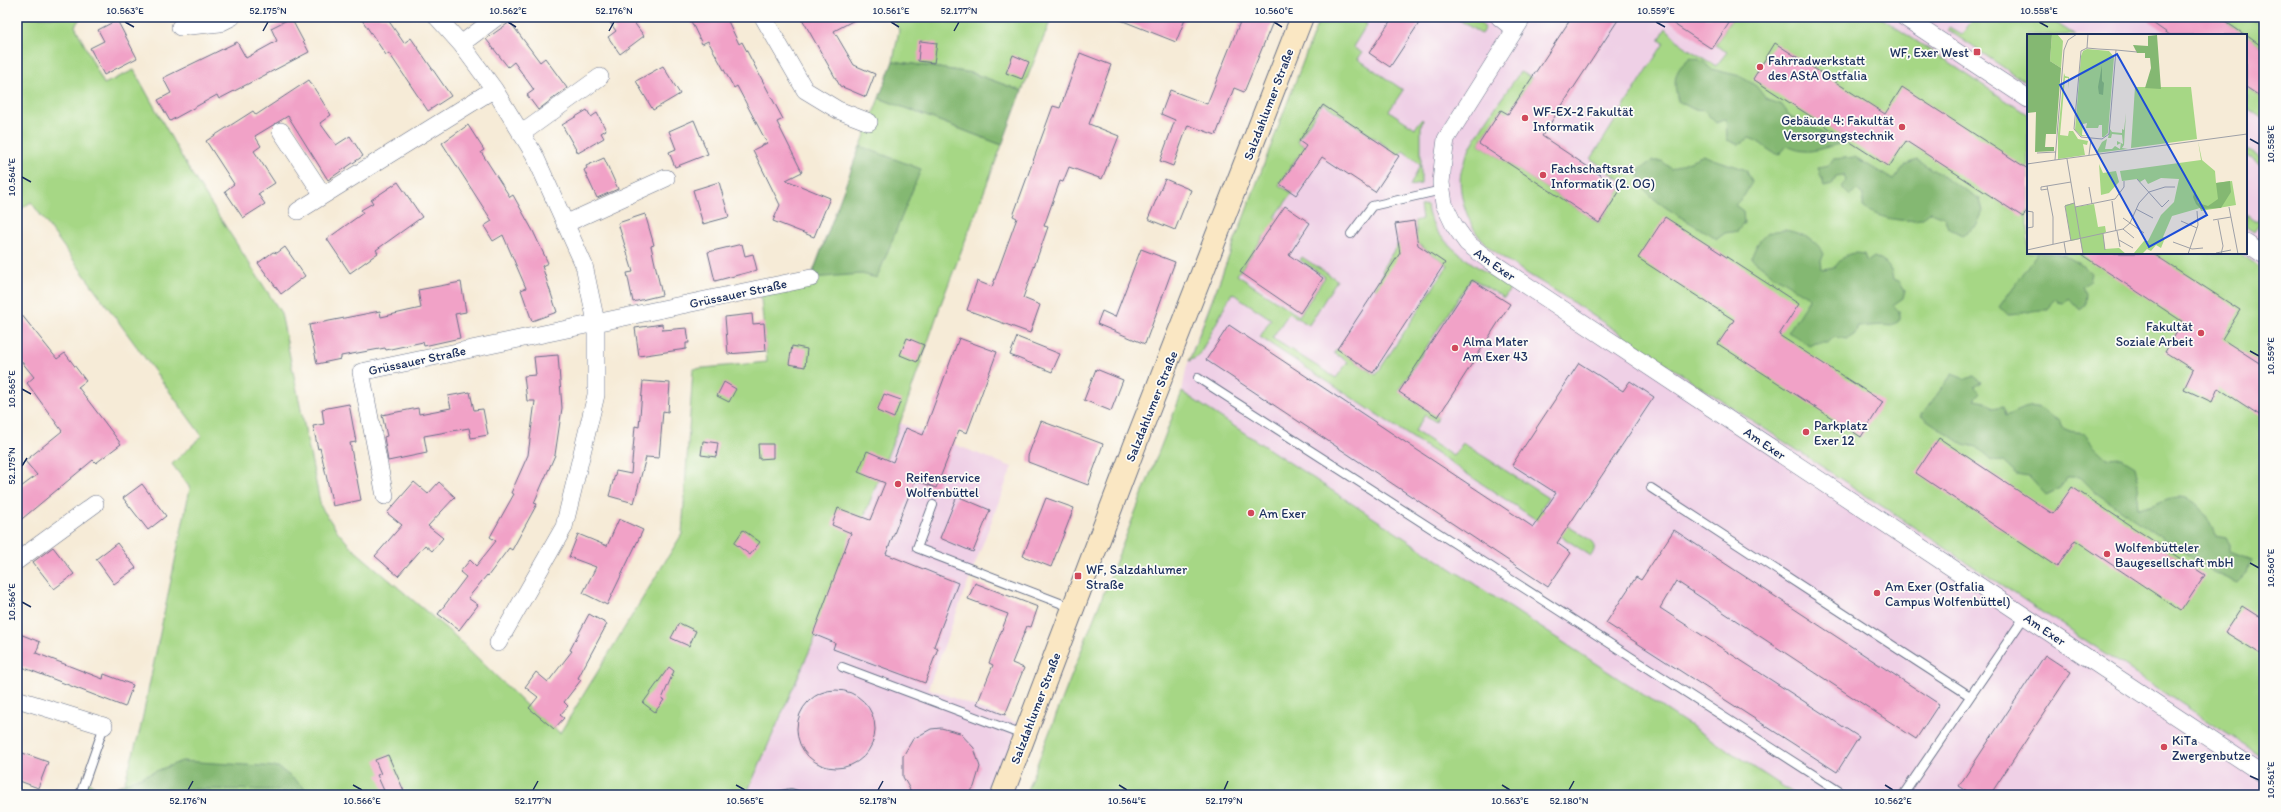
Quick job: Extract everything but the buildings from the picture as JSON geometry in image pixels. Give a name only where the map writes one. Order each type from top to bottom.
[{"type":"street","points":[[180,26],[209,20],[220,23],[232,17]]},
{"type":"street","points":[[437,17],[461,44],[494,89],[534,154],[584,265],[596,322],[596,395],[564,527],[498,643]]},
{"type":"street","points":[[461,44],[497,17]]},
{"type":"street","points":[[763,17],[805,90],[838,110],[869,122]]},
{"type":"street","name":"Salzdahlumer Straße","points":[[1002,795],[1135,445],[1302,17]]},
{"type":"street","name":"Am Exer","points":[[1499,17],[1519,24],[1446,139],[1441,183],[1444,204],[1454,225],[1467,244],[1490,261],[2264,775]]},
{"type":"street","points":[[1904,17],[2027,98]]},
{"type":"street","points":[[522,134],[600,77]]},
{"type":"street","points":[[298,211],[494,89]]},
{"type":"street","points":[[281,131],[324,195]]},
{"type":"street","points":[[565,224],[666,178]]},
{"type":"street","points":[[2247,244],[2264,255]]},
{"type":"street","name":"Grüssauer Straße","points":[[385,496],[362,372],[811,278]]},
{"type":"street","points":[[17,561],[94,504]]},
{"type":"street","points":[[17,699],[104,726]]},
{"type":"lane","points":[[1351,234],[1372,206],[1442,190]]},
{"type":"lane","points":[[1198,378],[1845,795]]},
{"type":"lane","points":[[1652,488],[1970,696]]},
{"type":"lane","points":[[932,505],[917,548],[1074,608]]},
{"type":"lane","points":[[1903,795],[2026,616]]},
{"type":"lane","points":[[842,667],[1024,735]]},
{"type":"lane","points":[[80,795],[104,726]]},
{"type":"lane","points":[[782,795],[791,793],[797,795]]},
{"type":"shaded area","name":"Am Exer (Ostfalia Campus Wolfenbüttel)","points":[[1321,17],[2250,17],[2264,27],[2264,795],[1796,795],[1182,392],[1186,369],[1193,347]]},
{"type":"shaded area","points":[[900,423],[1012,467],[928,688],[1020,724],[992,795],[745,795],[834,595]]},
{"type":"green space","points":[[17,17],[81,17],[75,26],[104,84],[134,70],[188,168],[281,313],[321,507],[338,532],[353,549],[455,636],[529,708],[560,733],[682,534],[693,369],[767,362],[760,288],[811,277],[879,98],[1002,145],[942,301],[900,423],[834,595],[746,795],[80,795],[85,781],[105,791],[124,784],[140,730],[190,488],[172,464],[202,436],[31,202],[17,212]]},
{"type":"green space","points":[[891,17],[1052,17],[1022,91],[972,73],[893,61],[899,30]]},
{"type":"green space","points":[[1320,17],[1356,17],[1367,24],[1353,47],[1362,53],[1358,59],[1403,90],[1389,111],[1415,128],[1422,119],[1423,120],[1421,127],[1421,184],[1410,186],[1420,165],[1415,160],[1403,151],[1399,155],[1323,103],[1297,141],[1317,155],[1310,164],[1297,157],[1279,185],[1292,193],[1275,217],[1302,236],[1289,252],[1264,236],[1237,275],[1299,316],[1325,277],[1300,260],[1302,257],[1337,280],[1309,325],[1289,313],[1272,338],[1336,378],[1348,362],[1334,353],[1337,349],[1376,375],[1448,265],[1412,240],[1378,290],[1374,288],[1383,274],[1382,269],[1400,241],[1397,239],[1417,234],[1415,221],[1422,219],[1420,206],[1427,205],[1430,218],[1437,231],[1447,243],[1473,264],[1511,288],[1504,298],[1473,279],[1470,280],[1398,391],[1438,417],[1436,422],[1425,415],[1415,431],[1453,456],[1463,443],[1548,498],[1541,509],[1590,540],[1594,548],[1591,556],[1260,337],[1271,319],[1232,293],[1199,356],[1189,361]]},
{"type":"green space","points":[[1455,17],[1476,17],[1485,28],[1481,34]]},
{"type":"green space","points":[[1733,17],[1880,17],[2027,114],[2027,254],[2240,254],[2264,270],[2264,758],[1507,260],[1489,247],[1477,234],[1468,217],[1462,198],[1460,180],[1461,172],[1465,160],[1478,134],[1520,72],[1532,78],[1508,114],[1501,110],[1479,144],[1599,223],[1625,183],[1591,159],[1664,43],[1659,40],[1666,28],[1682,45],[1716,66],[1727,52],[1715,45]]},
{"type":"green space","points":[[1974,17],[2047,17],[2073,34],[2027,34],[2027,83],[1948,30],[1950,28],[1962,35]]},
{"type":"green space","points":[[2219,17],[2250,17],[2264,27],[2264,48],[2247,36],[2247,34],[2244,34]]},
{"type":"green space","points":[[1691,57],[1703,61],[1711,69],[1740,76],[1756,86],[1767,100],[1782,105],[1790,116],[1808,124],[1839,144],[1813,151],[1801,151],[1787,146],[1779,155],[1749,138],[1739,145],[1727,140],[1726,119],[1716,123],[1703,110],[1693,109],[1678,101],[1675,87],[1676,76],[1681,67]]},
{"type":"green space","points":[[893,61],[972,73],[1022,91],[1002,145],[879,98]]},
{"type":"green space","points":[[2247,88],[2264,99],[2264,119],[2247,108],[2249,97],[2247,96]]},
{"type":"green space","points":[[860,146],[921,169],[877,278],[862,274],[811,278]]},
{"type":"green space","points":[[2247,150],[2264,160],[2264,166],[2247,156]]},
{"type":"green space","points":[[1704,155],[1746,170],[1752,182],[1744,196],[1735,205],[1743,211],[1744,223],[1738,231],[1725,233],[1717,239],[1654,199],[1646,191],[1640,181],[1640,169],[1652,161],[1662,161],[1671,169]]},
{"type":"green space","points":[[1855,157],[1893,180],[1905,165],[1917,160],[1980,199],[1983,211],[1977,225],[1962,235],[1948,228],[1944,217],[1931,212],[1920,219],[1913,220],[1890,219],[1875,214],[1863,207],[1863,195],[1857,190],[1850,196],[1841,187],[1846,181],[1844,175],[1836,176],[1832,185],[1824,187],[1818,167],[1829,165],[1833,159]]},
{"type":"green space","points":[[2264,210],[2264,216],[2254,232],[2247,228],[2247,215],[2257,221]]},
{"type":"green space","points":[[1785,230],[1802,235],[1817,244],[1824,254],[1821,260],[1822,269],[1835,267],[1841,259],[1854,253],[1864,254],[1867,262],[1874,257],[1885,263],[1891,271],[1893,279],[1899,281],[1905,290],[1903,298],[1893,305],[1899,311],[1899,321],[1891,326],[1858,326],[1855,334],[1848,339],[1834,337],[1828,343],[1816,343],[1810,346],[1788,332],[1810,298],[1774,276],[1751,258],[1759,241],[1763,237],[1772,232]]},
{"type":"green space","points":[[2037,254],[2063,254],[2085,267],[2091,273],[2089,281],[2082,287],[2086,293],[2085,306],[2080,310],[2069,298],[2063,303],[2058,302],[2055,298],[2048,310],[2037,310],[2017,314],[2007,315],[1999,307]]},
{"type":"green space","points":[[1952,374],[1965,379],[1974,376],[1981,382],[1974,387],[1980,393],[1974,400],[1985,402],[1993,408],[2003,406],[2005,416],[2024,408],[2038,407],[2060,421],[2063,428],[2070,431],[2085,433],[2092,444],[2107,459],[2122,458],[2135,466],[2139,483],[2137,497],[2138,508],[2150,506],[2167,499],[2177,497],[2192,501],[2204,512],[2215,536],[2226,538],[2230,544],[2230,552],[2251,560],[2247,574],[2238,583],[2213,572],[2096,493],[2080,477],[2067,477],[2061,488],[2046,495],[2029,477],[2017,475],[2003,462],[1990,459],[1977,447],[1963,444],[1921,416]]},
{"type":"green space","name":"Am Exer","points":[[1182,392],[1796,795],[1025,795]]},
{"type":"green space","points":[[182,761],[278,767],[314,795],[287,795],[279,790],[192,789],[181,795],[102,795],[105,791]]},
{"type":"place","name":"WF, Exer West","points":[[1977,52]]},
{"type":"place","name":"Fahrradwerkstatt des AStA Ostfalia","points":[[1760,67]]},
{"type":"place","name":"WF-EX-2 Fakultät Informatik","points":[[1525,118]]},
{"type":"place","name":"Gebäude 4: Fakultät Versorgungstechnik","points":[[1902,127]]},
{"type":"place","name":"Fachschaftsrat Informatik (2. OG)","points":[[1543,175]]},
{"type":"place","name":"Fakultät Soziale Arbeit","points":[[2201,333]]},
{"type":"place","name":"Alma Mater Am Exer 43","points":[[1455,348]]},
{"type":"place","name":"Parkplatz Exer 12","points":[[1806,432]]},
{"type":"place","name":"Reifenservice Wolfenbüttel","points":[[898,484]]},
{"type":"place","name":"Am Exer","points":[[1251,513]]},
{"type":"place","name":"Wolfenbütteler Baugesellschaft mbH","points":[[2107,554]]},
{"type":"place","name":"WF, Salzdahlumer Straße","points":[[1078,576]]},
{"type":"place","name":"Am Exer (Ostfalia Campus Wolfenbüttel)","points":[[1877,593]]},
{"type":"place","name":"KiTa Zwergenbutze","points":[[2164,747]]}]
